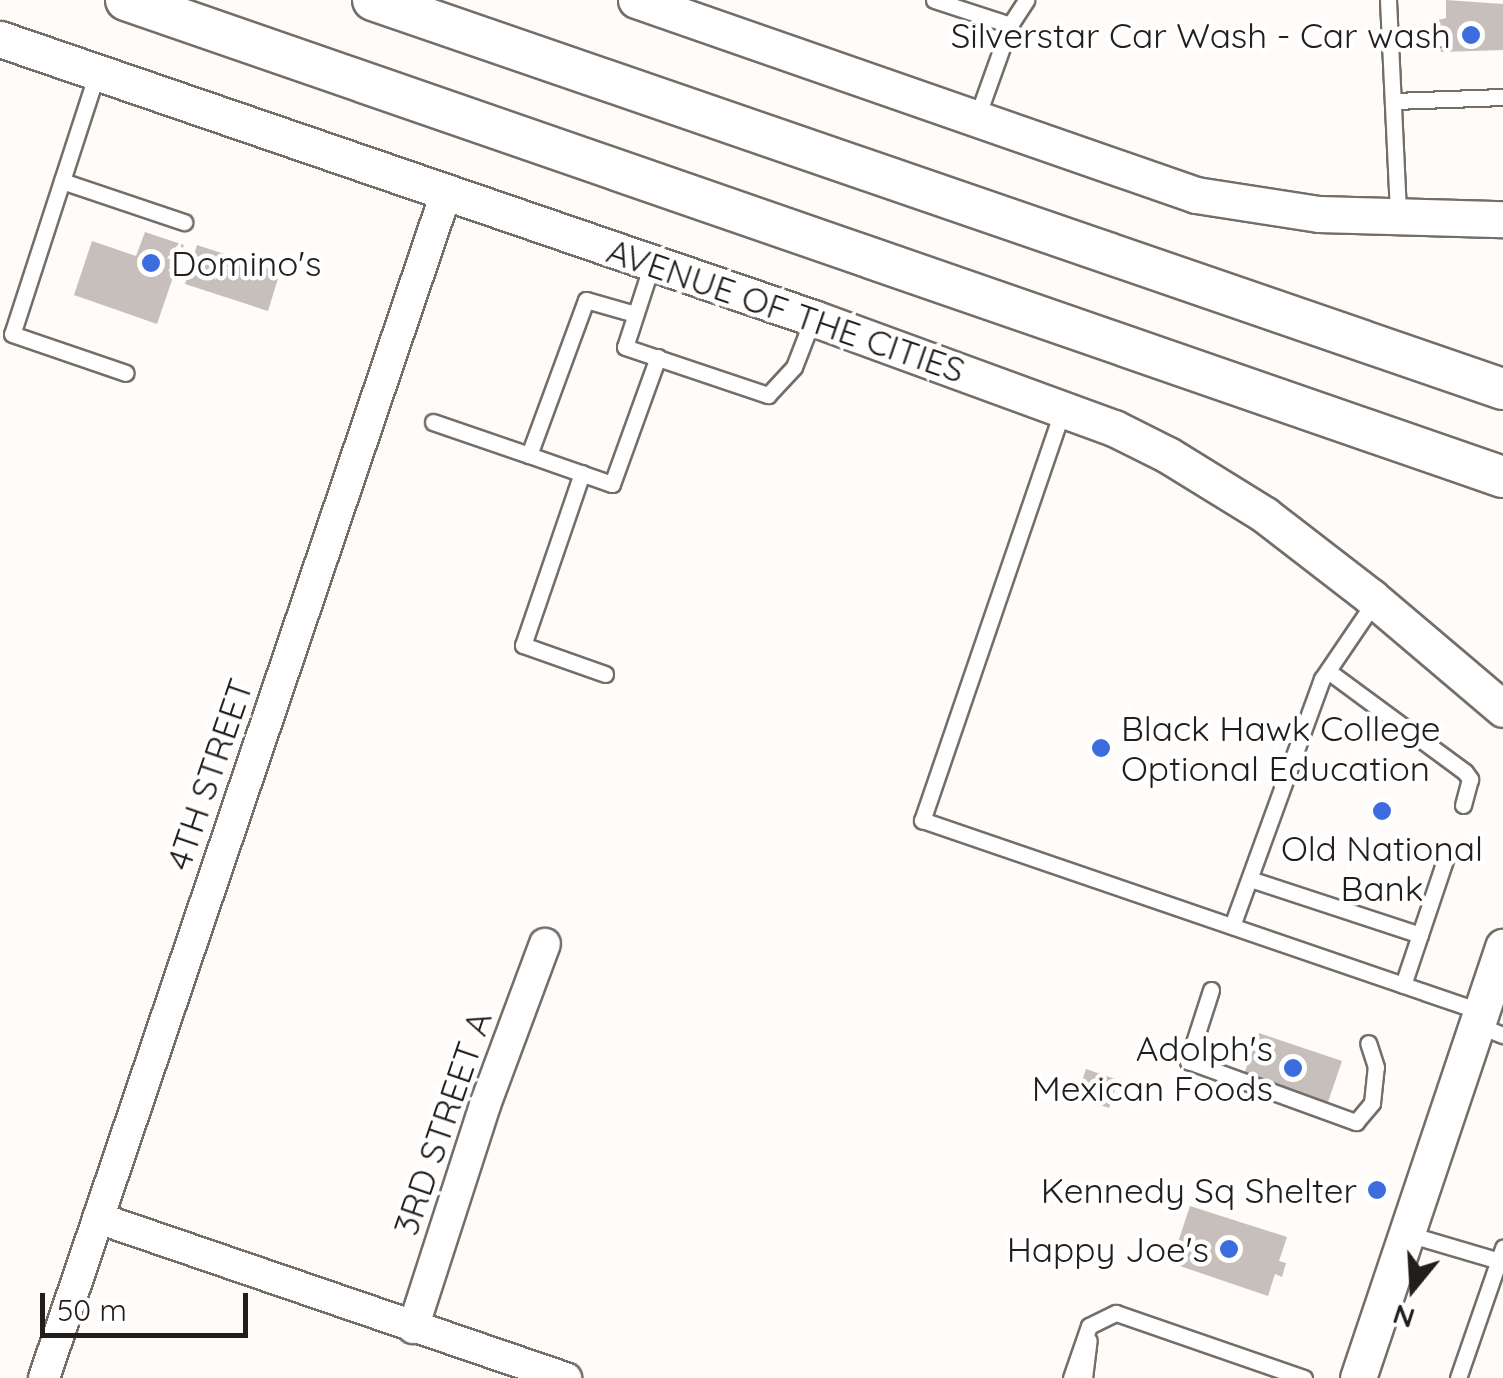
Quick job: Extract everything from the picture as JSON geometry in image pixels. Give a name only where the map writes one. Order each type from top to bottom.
[{"type":"main road","points":[[126,0],[1503,476]]},
{"type":"main road","points":[[374,0],[1503,389]]},
{"type":"main road","points":[[981,296],[1186,386],[1503,500]]},
{"type":"street","points":[[636,0],[704,18],[976,121],[1196,196],[1318,214],[1503,219]]},
{"type":"street","name":"AVENUE OF THE CITIES","points":[[0,39],[1064,407],[1168,455],[1305,544],[1503,710]]},
{"type":"street","name":"4TH STREET","points":[[44,1378],[446,194]]},
{"type":"street","name":"3RD STREET A","points":[[413,1328],[484,1105],[544,944]]},
{"type":"street","points":[[1358,1378],[1488,1024],[1502,953]]},
{"type":"street","points":[[98,1218],[566,1378]]},
{"type":"lane","points":[[934,0],[1010,26]]},
{"type":"lane","points":[[976,121],[1010,26],[1026,0]]},
{"type":"lane","points":[[1388,0],[1398,216]]},
{"type":"lane","points":[[1391,39],[1442,38]]},
{"type":"lane","points":[[98,73],[12,334],[126,374]]},
{"type":"lane","points":[[1394,101],[1503,97]]},
{"type":"lane","points":[[62,182],[184,222]]},
{"type":"lane","points":[[652,264],[624,347],[768,395],[794,368],[813,318]]},
{"type":"lane","points":[[530,455],[586,300],[635,314]]},
{"type":"lane","points":[[433,422],[612,484],[658,357]]},
{"type":"lane","points":[[1064,407],[922,820],[1403,984],[1488,1024]]},
{"type":"lane","points":[[582,473],[523,645],[604,674]]},
{"type":"lane","points":[[1232,926],[1328,670],[1376,601]]},
{"type":"lane","points":[[1328,670],[1470,779],[1463,805]]},
{"type":"lane","points":[[1403,984],[1446,854]]},
{"type":"lane","points":[[1250,879],[1420,934]]},
{"type":"lane","points":[[1211,990],[1188,1062],[1356,1122],[1372,1103],[1376,1067],[1368,1043]]},
{"type":"lane","points":[[1408,1234],[1502,1256],[1458,1378]]},
{"type":"lane","points":[[1071,1378],[1089,1326],[1116,1313],[1278,1374],[1304,1378]]},
{"type":"lane","points":[[1084,1378],[1090,1359],[1089,1326]]},
{"type":"building","name":"Silverstar Car Wash - Car wash","points":[[1446,0],[1503,4],[1503,50],[1441,52],[1438,20],[1446,18]]},
{"type":"building","points":[[145,232],[184,245],[157,324],[74,295],[92,241],[136,256]]},
{"type":"building","points":[[197,245],[280,272],[268,311],[185,284]]},
{"type":"building","name":"Adolph's Mexican Foods","points":[[1259,1033],[1342,1061],[1328,1102],[1244,1074]]},
{"type":"building","points":[[1086,1069],[1118,1080],[1109,1108],[1077,1097]]},
{"type":"building","name":"Happy Joe's","points":[[1190,1206],[1287,1237],[1279,1261],[1286,1263],[1282,1277],[1275,1274],[1268,1296],[1171,1263]]},
{"type":"place","name":"Silverstar Car Wash - Car wash","points":[[1471,35]]},
{"type":"place","name":"Domino's","points":[[151,263]]},
{"type":"place","name":"Black Hawk College Optional Education","points":[[1101,748]]},
{"type":"place","name":"Old National Bank","points":[[1382,811]]},
{"type":"place","name":"Adolph's Mexican Foods","points":[[1293,1068]]},
{"type":"place","name":"Kennedy Sq Shelter","points":[[1377,1190]]},
{"type":"place","name":"Happy Joe's","points":[[1229,1249]]}]
